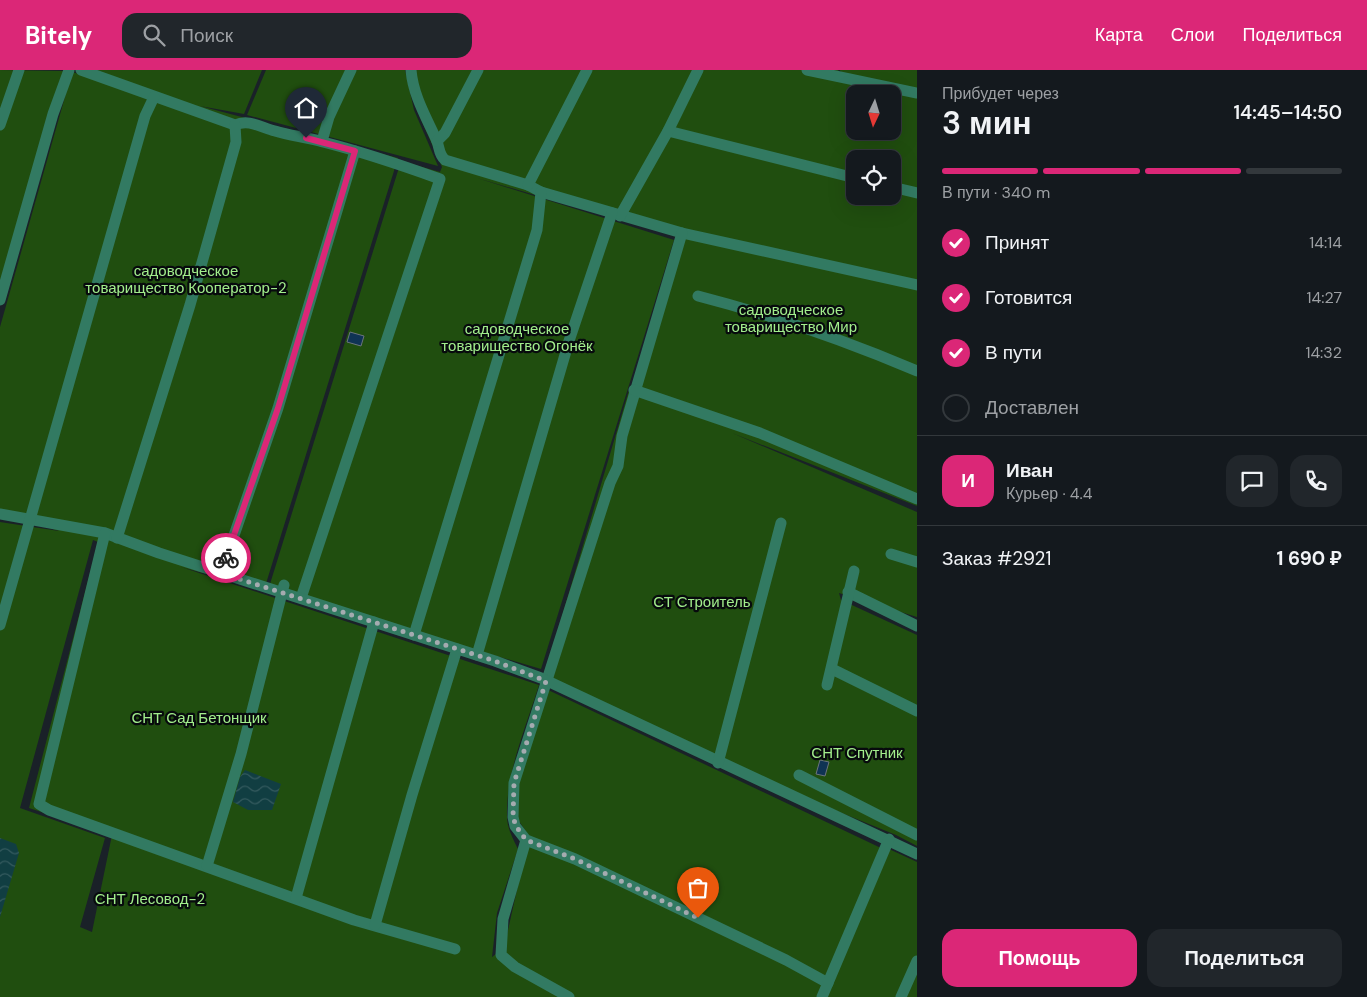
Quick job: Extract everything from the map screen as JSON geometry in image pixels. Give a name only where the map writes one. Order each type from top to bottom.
[{"type":"street","points":[[0,125],[19,70]]},
{"type":"street","points":[[0,300],[53,114],[69,70]]},
{"type":"street","points":[[81,70],[234,125],[243,122],[252,123],[275,131],[322,141],[440,179],[301,598]]},
{"type":"street","points":[[322,141],[329,117],[351,70]]},
{"type":"street","points":[[411,70],[412,80],[427,125],[437,141],[440,155],[444,160],[528,185],[541,192],[682,233],[917,285]]},
{"type":"street","points":[[437,141],[445,133],[478,70]]},
{"type":"street","points":[[528,185],[587,70]]},
{"type":"street","points":[[477,655],[569,341],[616,214],[668,131],[698,70]]},
{"type":"street","points":[[807,70],[917,93]]},
{"type":"street","points":[[0,625],[145,116],[154,97]]},
{"type":"street","points":[[117,538],[190,304],[236,142],[234,125]]},
{"type":"street","points":[[668,131],[846,176]]},
{"type":"street","points":[[221,573],[278,408],[355,151]]},
{"type":"street","points":[[901,189],[917,193]]},
{"type":"street","points":[[414,635],[537,230],[541,192]]},
{"type":"street","points":[[682,233],[634,390],[622,436],[618,466],[610,482],[514,783],[513,817],[516,826],[526,840],[601,872],[786,960],[828,983]]},
{"type":"street","points":[[698,296],[745,308],[879,355],[917,371]]},
{"type":"street","points":[[634,390],[760,433],[917,499]]},
{"type":"street","points":[[0,514],[105,533],[221,573],[283,588],[301,598],[477,655],[546,681],[718,763],[889,839],[917,854]]},
{"type":"street","points":[[718,763],[781,523]]},
{"type":"street","points":[[105,533],[38,804],[49,810],[296,898],[375,925],[455,949]]},
{"type":"street","points":[[892,554],[917,562]]},
{"type":"street","points":[[827,685],[854,571]]},
{"type":"street","points":[[207,866],[240,754],[283,588]]},
{"type":"street","points":[[848,592],[917,626]]},
{"type":"street","points":[[296,898],[374,622]]},
{"type":"street","points":[[375,925],[457,648]]},
{"type":"street","points":[[832,669],[917,711]]},
{"type":"street","points":[[798,775],[917,834]]},
{"type":"street","points":[[822,997],[889,839]]},
{"type":"street","points":[[526,840],[503,919],[501,956],[515,967],[569,997]]},
{"type":"street","points":[[901,997],[917,961]]},
{"type":"green space","points":[[0,70],[64,71],[0,291]]},
{"type":"green space","points":[[94,70],[262,70],[244,114],[200,106],[398,158],[264,590],[181,567],[539,685],[513,766],[510,783],[507,820],[518,849],[497,913],[492,957],[504,948],[529,836],[517,818],[516,788],[546,689],[881,848],[818,997],[0,997],[0,522],[59,531],[0,513],[0,327],[72,72],[173,99]],"holes":[[[93,540],[98,542],[29,808],[112,835],[92,932],[80,927],[105,838],[20,808]]]},
{"type":"green space","points":[[266,70],[405,70],[414,110],[438,166],[247,115]]},
{"type":"green space","points":[[413,70],[838,70],[841,74],[840,70],[917,70],[917,506],[732,433],[917,512],[917,617],[839,593],[841,600],[917,635],[917,846],[896,835],[785,790],[544,677],[629,390],[636,393],[685,239],[477,178],[674,240],[541,669],[308,601],[270,584],[401,161],[440,172],[442,167],[419,115]]},
{"type":"green space","points":[[889,849],[917,862],[917,997],[826,997]]},
{"type":"water","points":[[245,770],[281,784],[272,810],[248,810],[233,802],[240,777]]},
{"type":"water","points":[[0,838],[16,844],[19,853],[0,917]]},
{"type":"building","points":[[350,332],[364,336],[361,346],[347,342]]},
{"type":"building","points":[[820,760],[829,762],[825,776],[816,774]]},
{"type":"way so far","points":[[226,558],[221,573],[495,661],[546,681],[514,783],[513,817],[516,826],[526,840],[575,859],[698,918]]},
{"type":"route","points":[[226,558],[278,408],[355,151],[306,138]]},
{"type":"park label","name":"садоводческое товарищество Кооператор-2","points":[[186,280]]},
{"type":"park label","name":"садоводческое товарищество Мир","points":[[791,318]]},
{"type":"park label","name":"садоводческое товарищество Огонёк","points":[[517,338]]},
{"type":"park label","name":"СТ Строитель","points":[[702,602]]},
{"type":"park label","name":"СНТ Сад Бетонщик","points":[[199,718]]},
{"type":"park label","name":"СНТ Спутник","points":[[857,753]]},
{"type":"park label","name":"СНТ Лесовод-2","points":[[150,899]]}]
